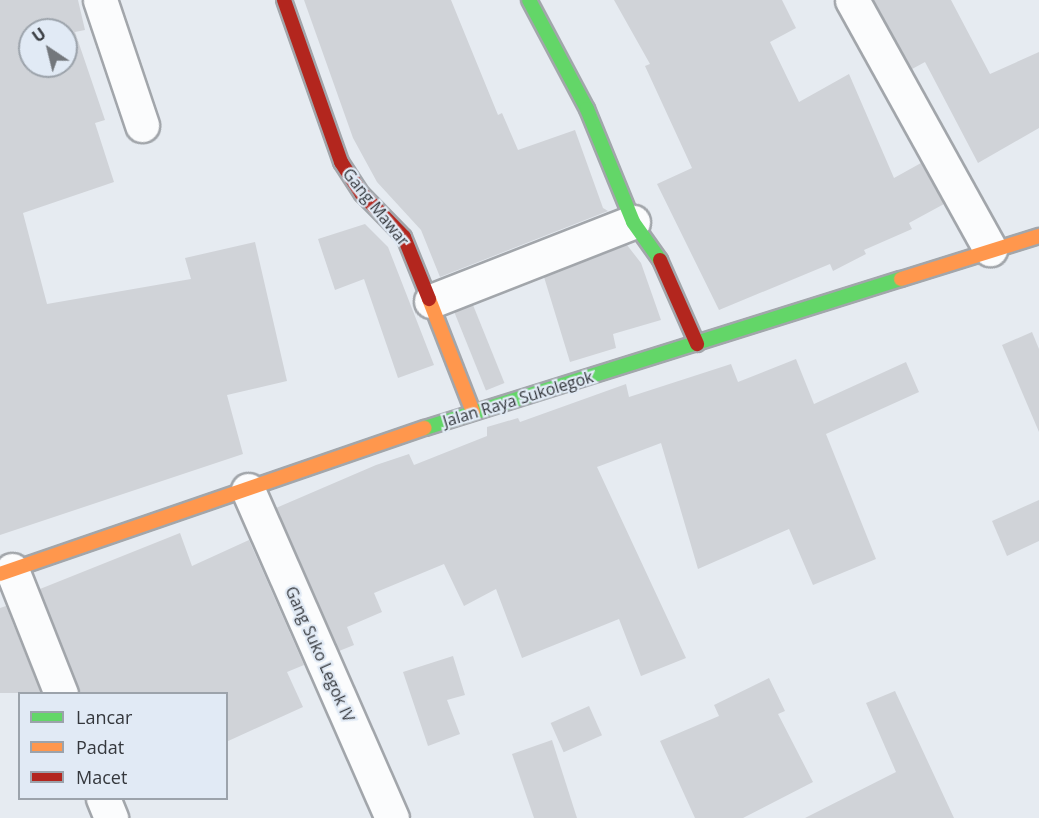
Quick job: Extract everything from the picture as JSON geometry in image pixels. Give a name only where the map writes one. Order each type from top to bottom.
[{"type":"street","points":[[100,0],[142,125]]},
{"type":"street","name":"Gang Mawar","points":[[284,0],[341,162],[362,194],[404,237],[473,412]]},
{"type":"street","points":[[529,0],[587,109],[633,222],[657,253],[697,344]]},
{"type":"street","points":[[852,0],[990,249]]},
{"type":"street","points":[[431,301],[633,222]]},
{"type":"street","name":"Jalan Raya Sukolegok","points":[[6,572],[473,412],[697,344],[990,249],[1039,237]]},
{"type":"street","name":"Gang Suko Legok IV","points":[[248,490],[392,818]]},
{"type":"street","points":[[6,572],[61,692]]},
{"type":"street","points":[[104,800],[111,818]]},
{"type":"building","points":[[0,0],[78,0],[85,30],[78,31],[78,18],[18,18],[18,78],[78,78],[78,41],[105,120],[95,123],[114,182],[23,213],[47,304],[191,279],[185,258],[255,242],[287,381],[227,395],[243,454],[0,535]]},
{"type":"building","points":[[304,0],[451,0],[498,115],[502,113],[518,150],[575,130],[603,208],[608,211],[440,277],[421,230],[377,182],[353,138]]},
{"type":"building","points":[[614,0],[782,0],[796,28],[770,42],[799,102],[849,74],[894,178],[921,163],[944,204],[909,223],[912,229],[864,250],[866,254],[833,271],[830,264],[719,310],[657,184],[692,168],[645,66],[650,64]]},
{"type":"building","points":[[873,0],[951,0],[990,74],[1039,52],[1039,128],[978,163],[925,62],[912,69]]},
{"type":"building","points":[[365,224],[388,247],[434,365],[398,378],[364,279],[335,290],[318,239]]},
{"type":"building","points":[[627,245],[641,263],[661,320],[613,334],[616,348],[570,362],[544,277]]},
{"type":"building","points":[[473,305],[504,383],[486,390],[454,312]]},
{"type":"building","points":[[1032,332],[1039,349],[1039,432],[1002,345]]},
{"type":"building","points":[[796,359],[814,404],[906,362],[919,392],[826,434],[876,559],[813,585],[789,529],[698,569],[661,443],[597,467],[686,658],[641,676],[619,619],[522,658],[496,589],[464,606],[444,564],[374,593],[382,612],[347,627],[354,645],[339,651],[276,508],[376,465],[409,454],[414,465],[487,436],[487,427],[518,418],[520,422],[626,384],[629,397],[731,364],[738,382]]},
{"type":"building","points":[[1039,500],[1039,541],[1007,556],[992,521]]},
{"type":"building","points":[[180,533],[192,566],[249,540],[304,665],[287,672],[303,707],[228,741],[228,692],[79,692],[40,589]]},
{"type":"building","points":[[6,606],[41,692],[0,693],[0,608]]},
{"type":"building","points":[[453,656],[465,695],[447,700],[460,734],[428,746],[403,672]]},
{"type":"building","points":[[769,678],[785,711],[778,714],[813,782],[743,818],[695,818],[660,741],[719,716],[714,705]]},
{"type":"building","points":[[895,691],[954,818],[805,818],[896,772],[866,703]]},
{"type":"building","points":[[589,706],[602,735],[564,752],[551,723]]},
{"type":"building","points":[[552,740],[577,818],[534,818],[512,754]]},
{"type":"traffic: fast","points":[[529,0],[587,109],[633,222],[660,260]]},
{"type":"traffic: fast","points":[[425,428],[901,279]]},
{"type":"traffic: slow","points":[[901,279],[1039,236]]},
{"type":"traffic: slow","points":[[429,299],[473,412]]},
{"type":"traffic: slow","points":[[0,574],[425,428]]},
{"type":"traffic: jam","points":[[284,0],[341,162],[362,194],[404,237],[429,299]]},
{"type":"traffic: jam","points":[[660,260],[697,344]]}]
